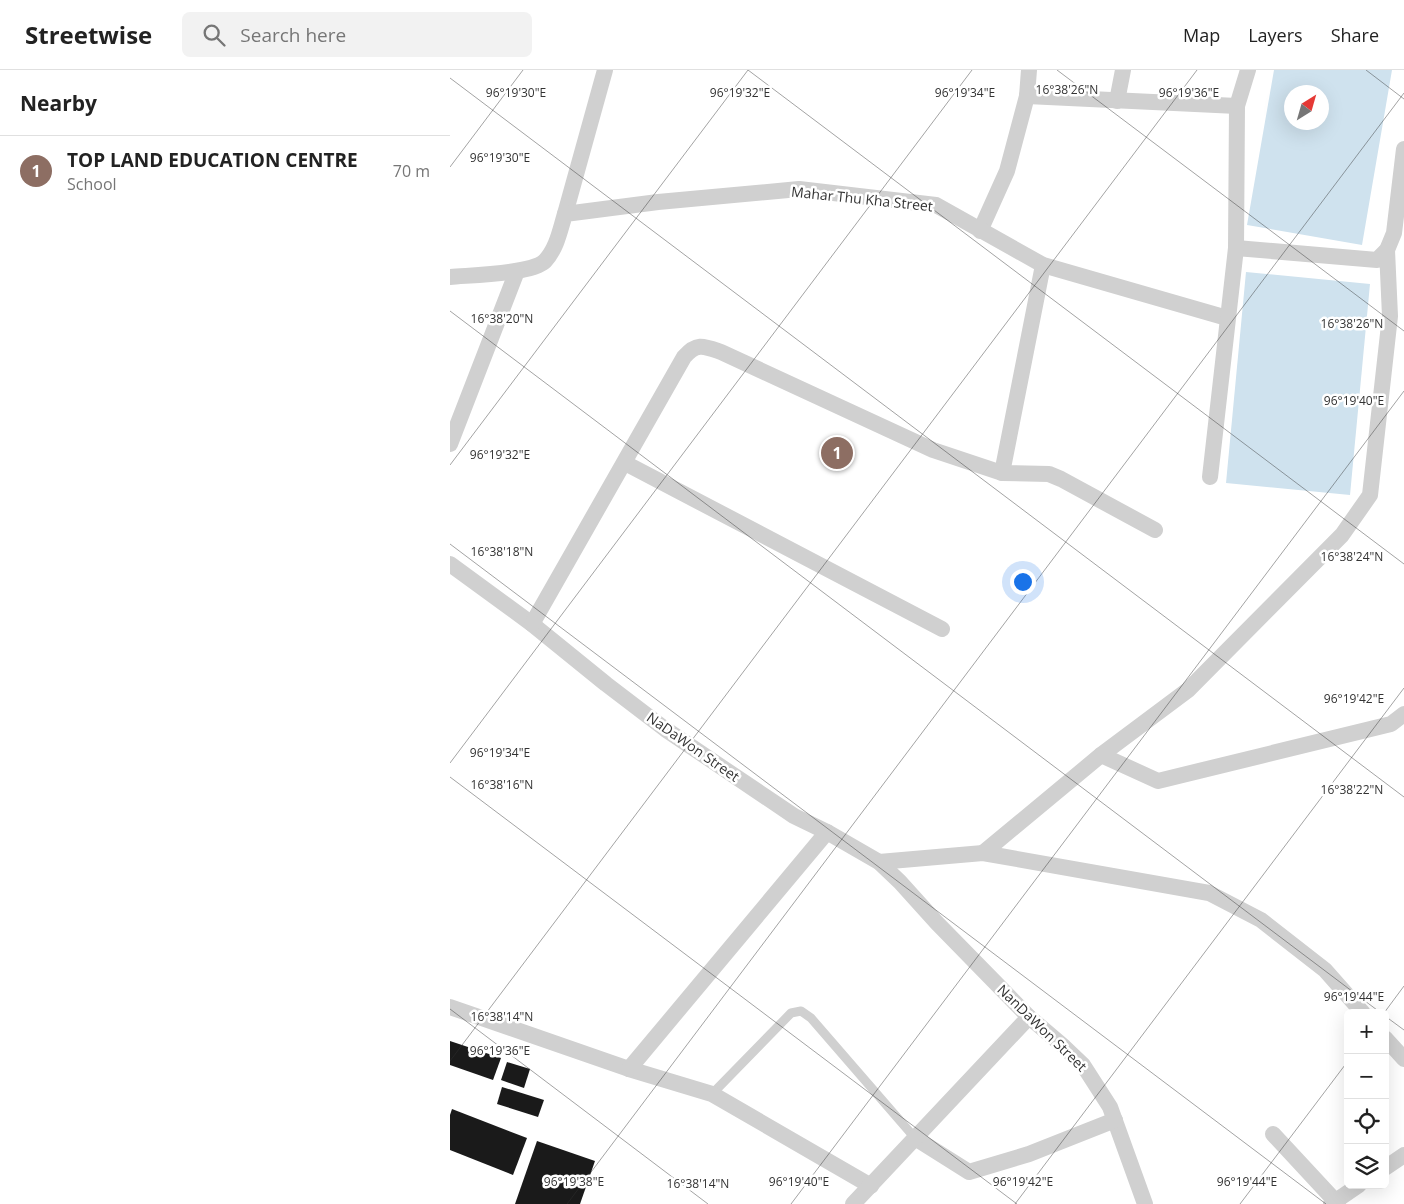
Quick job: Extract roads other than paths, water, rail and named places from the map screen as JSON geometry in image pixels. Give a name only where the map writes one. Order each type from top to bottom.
[{"type":"street","points":[[450,277],[517,271],[539,266],[546,260],[553,250],[565,214],[605,70]]},
{"type":"street","points":[[980,231],[1007,171],[1027,96],[1029,70]]},
{"type":"street","points":[[1117,101],[1123,70]]},
{"type":"street","points":[[1210,477],[1236,248],[1237,106],[1248,70]]},
{"type":"street","points":[[1027,96],[1237,106]]},
{"type":"street","points":[[1236,248],[1377,260],[1387,250],[1394,233],[1404,149]]},
{"type":"street","name":"Mahar Thu Kha Street","points":[[565,214],[658,202],[800,189],[936,205],[1043,265],[1227,318]]},
{"type":"street","points":[[983,853],[1101,755],[1188,690],[1342,535],[1370,495],[1390,316],[1387,250]]},
{"type":"street","points":[[1002,473],[1043,265]]},
{"type":"street","points":[[450,444],[517,271]]},
{"type":"street","points":[[532,624],[684,357],[693,348],[700,346],[721,352],[933,450],[1002,473],[1049,474],[1155,530]]},
{"type":"street","points":[[624,463],[942,629]]},
{"type":"street","name":"NaDaWon Street","points":[[450,564],[532,624],[665,729],[794,816],[827,832],[879,862],[937,923]]},
{"type":"street","points":[[1101,755],[1158,782],[1391,724],[1404,714]]},
{"type":"street","points":[[629,1069],[827,832]]},
{"type":"street","points":[[879,862],[983,853],[1209,893],[1261,920],[1325,970],[1359,1009]]},
{"type":"street","name":"NanDaWon Street","points":[[937,923],[1029,1017],[1083,1065],[1110,1107],[1116,1120],[1145,1204]]},
{"type":"street","points":[[450,1007],[629,1069],[712,1094],[871,1186]]},
{"type":"street","points":[[852,1204],[1029,1017]]},
{"type":"street","points":[[1389,1042],[1404,1058]]},
{"type":"street","points":[[914,1138],[969,1172],[1029,1154],[1116,1120]]},
{"type":"street","points":[[1273,1134],[1335,1203],[1354,1189]]},
{"type":"street","points":[[1389,1165],[1404,1155]]},
{"type":"lane","points":[[712,1094],[791,1013],[800,1011],[811,1018],[914,1138]]},
{"type":"water","points":[[1274,70],[1392,70],[1362,245],[1247,225]]},
{"type":"water","points":[[1246,272],[1370,284],[1350,495],[1226,483]]},
{"type":"place","name":"TOP LAND EDUCATION CENTRE","points":[[837,453]]}]
